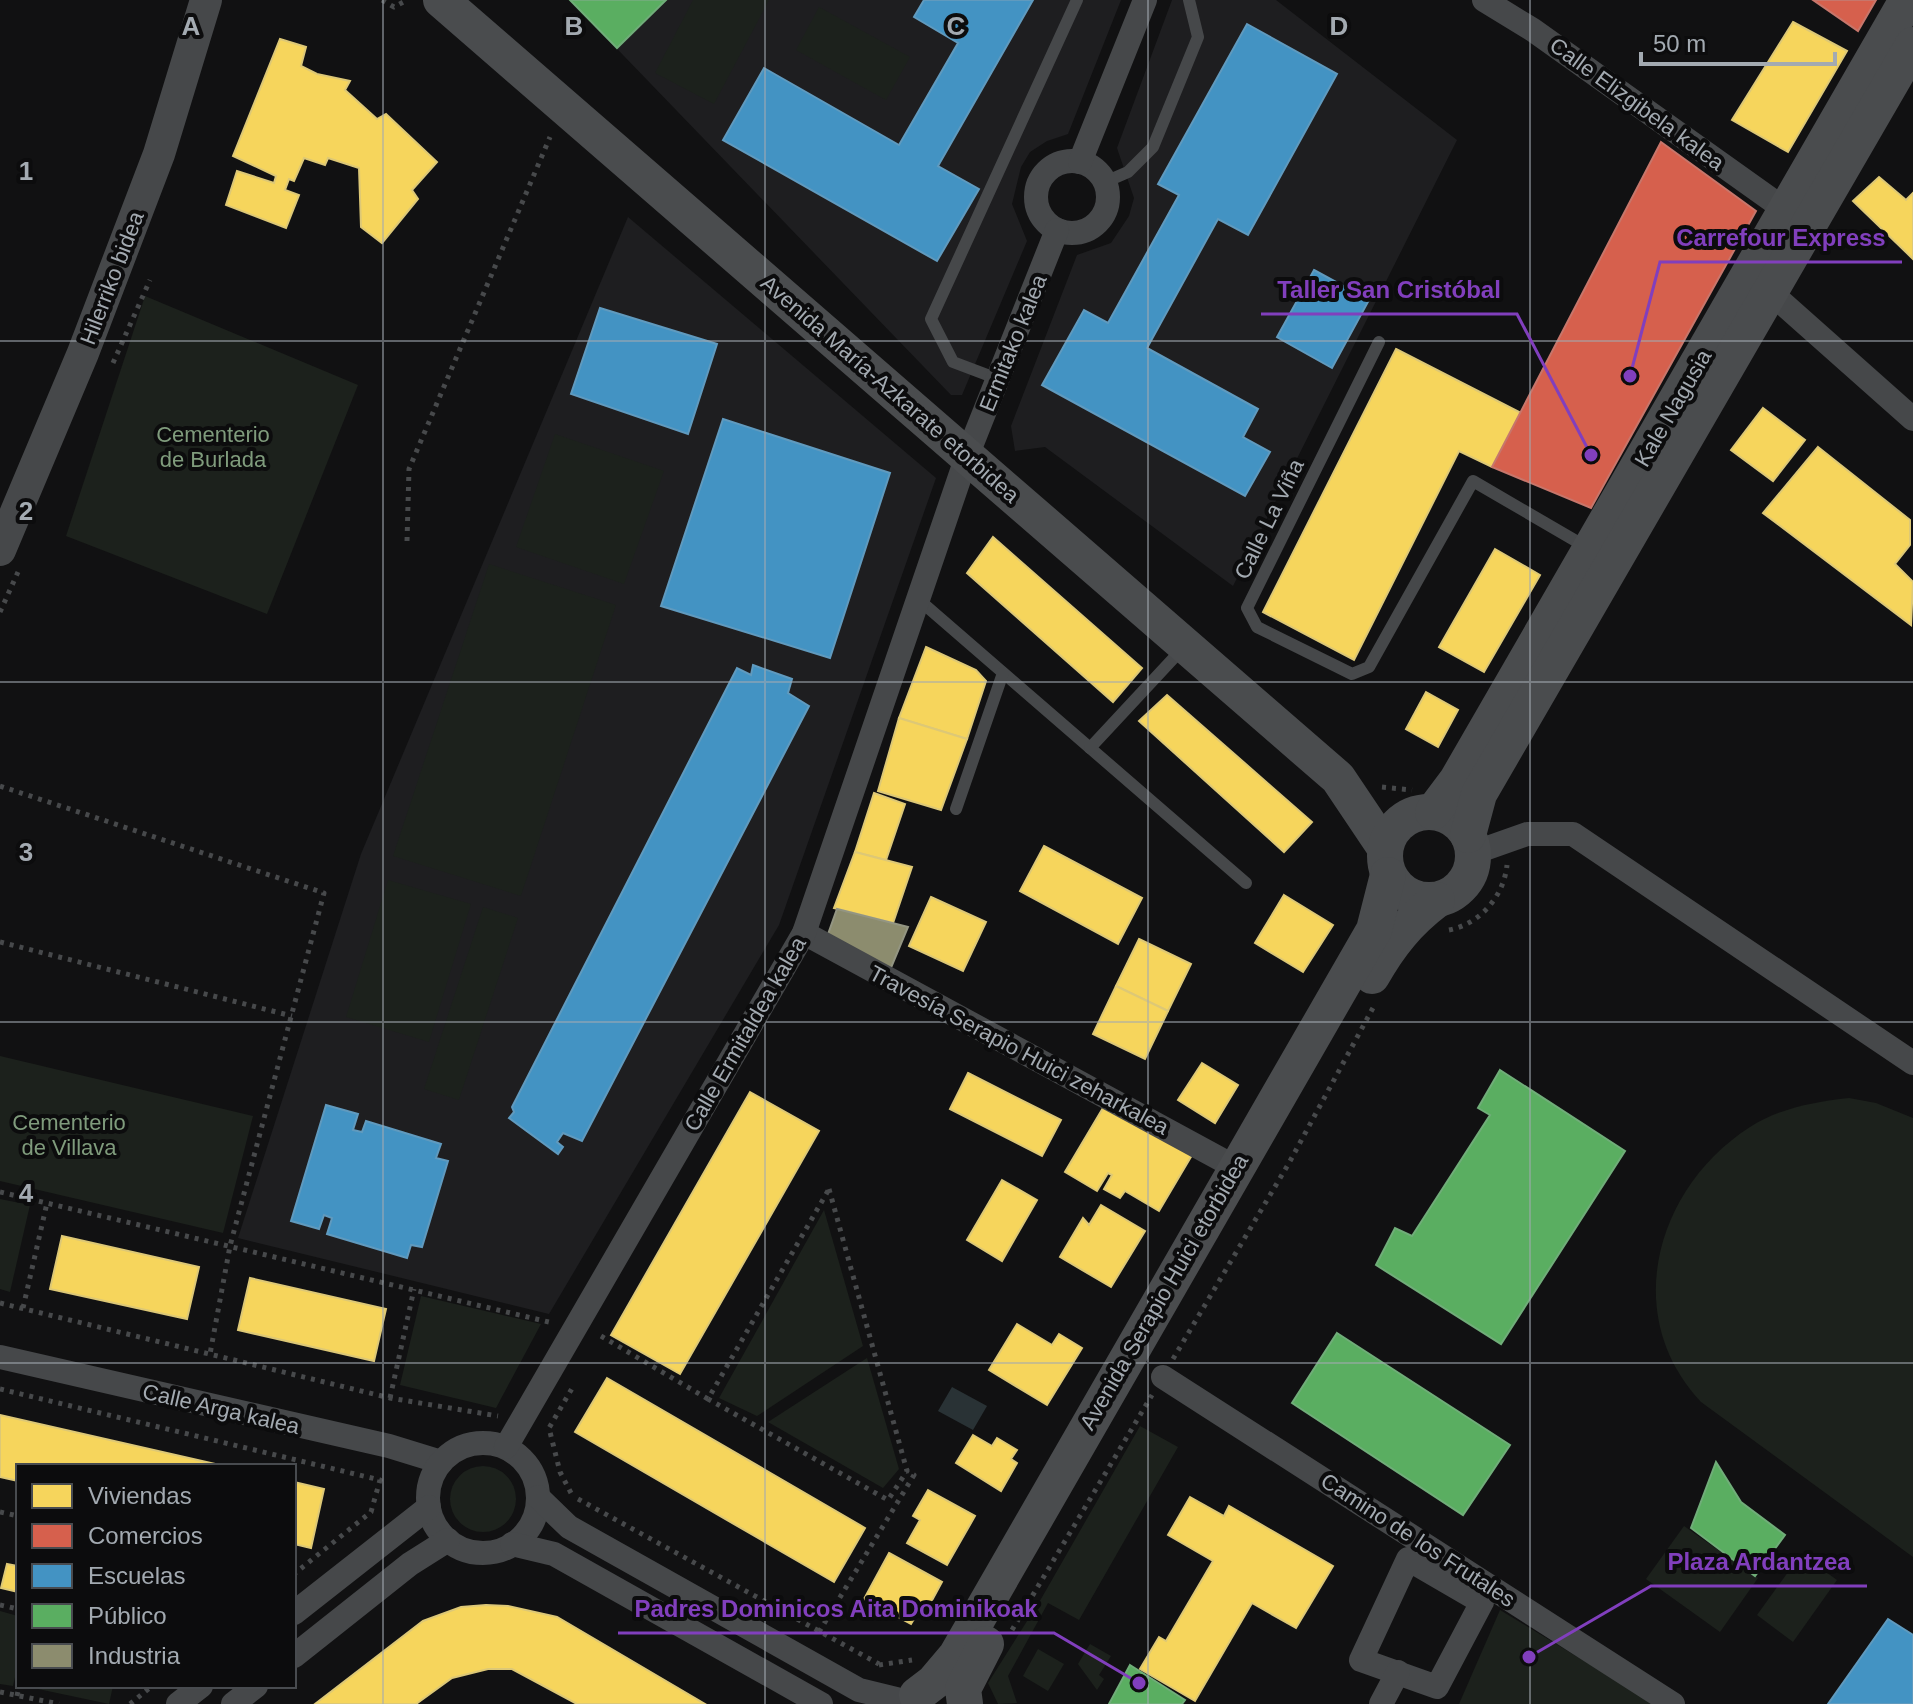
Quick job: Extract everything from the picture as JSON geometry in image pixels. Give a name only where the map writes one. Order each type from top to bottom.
[{"type":"main road","name":"Avenida María-Azkarate etorbidea","points":[[441,0],[1338,778],[1424,813]]},
{"type":"main road","name":"Kale Nagusia","points":[[1472,844],[1479,794],[1602,556],[1787,211],[1907,0]]},
{"type":"main road","name":"Kale Nagusia","points":[[1424,813],[1457,780],[1602,556],[1770,292],[1913,45]]},
{"type":"main road","name":"Avenida María-Azkarate etorbidea","points":[[1338,778],[1386,862]]},
{"type":"main road","points":[[1424,813],[1459,824],[1472,844],[1469,876],[1456,892],[1437,900],[1417,900],[1408,895],[1386,862],[1390,833],[1401,821],[1424,813]]},
{"type":"main road","name":"Avenida Serapio Huici etorbidea","points":[[904,1700],[934,1682],[956,1656],[1374,930],[1386,862]]},
{"type":"main road","name":"Avenida Serapio Huici etorbidea","points":[[965,1704],[963,1689],[973,1666],[1391,943],[1412,919],[1437,900]]},
{"type":"main road","points":[[904,1700],[932,1694],[956,1704]]},
{"type":"street","name":"Hilerriko bidea","points":[[0,550],[83,353],[159,154],[206,0]]},
{"type":"street","points":[[1080,162],[1145,0]]},
{"type":"street","name":"Calle Elizgibela kalea","points":[[1484,0],[1533,30],[1787,211]]},
{"type":"street","points":[[1068,161],[1080,162],[1099,173],[1105,182],[1107,207],[1093,227],[1082,232],[1057,230],[1040,215],[1036,192],[1047,171],[1068,161]]},
{"type":"street","points":[[1787,211],[1792,224],[1768,266],[1770,292],[1913,419]]},
{"type":"street","name":"Ermitako kalea","points":[[967,456],[1057,230]]},
{"type":"street","name":"Calle Ermitaldea kalea","points":[[506,1447],[804,933],[967,456]]},
{"type":"street","points":[[1472,844],[1527,834],[1573,834],[1913,1063]]},
{"type":"street","name":"Travesía Serapio Huici zeharkalea","points":[[804,933],[1235,1167]]},
{"type":"street","name":"Calle Arga kalea","points":[[0,1357],[389,1446],[441,1462]]},
{"type":"street","name":"Camino de los Frutales","points":[[1163,1377],[1673,1704]]},
{"type":"street","points":[[489,1443],[506,1447],[529,1468],[538,1497],[535,1516],[526,1532],[512,1544],[480,1552],[448,1540],[439,1531],[429,1507],[433,1476],[441,1462],[455,1450],[471,1444],[489,1443]]},
{"type":"street","points":[[538,1497],[569,1527],[859,1690],[904,1700]]},
{"type":"street","points":[[296,1611],[429,1507]]},
{"type":"street","points":[[296,1654],[410,1564],[448,1540]]},
{"type":"street","points":[[512,1544],[554,1554],[821,1704]]},
{"type":"street","points":[[1408,1559],[1482,1602],[1437,1687],[1398,1672],[1361,1660],[1408,1559]]},
{"type":"street","points":[[1381,1704],[1398,1672]]},
{"type":"street","points":[[178,1704],[198,1688]]},
{"type":"street","points":[[233,1704],[253,1688]]},
{"type":"lane","points":[[998,379],[953,362],[931,319],[1077,0]]},
{"type":"lane","points":[[1105,182],[1128,172],[1153,147],[1198,37],[1189,0]]},
{"type":"lane","name":"Calle La Viña","points":[[1379,342],[1247,608],[1257,627],[1352,674],[1369,667],[1473,481],[1602,556]]},
{"type":"lane","points":[[918,599],[1246,883]]},
{"type":"lane","points":[[1090,748],[1186,645]]},
{"type":"lane","points":[[956,809],[1003,673]]},
{"type":"path","points":[[382,0],[394,7],[407,0]]},
{"type":"path","points":[[407,541],[409,469],[550,137]]},
{"type":"path","points":[[0,786],[324,893],[230,1246],[210,1354]]},
{"type":"path","points":[[0,942],[292,1016]]},
{"type":"path","points":[[1010,1633],[1289,1163],[1380,995]]},
{"type":"path","points":[[708,1399],[829,1189],[907,1471],[914,1475],[819,1632]]},
{"type":"path","points":[[0,1192],[554,1323]]},
{"type":"path","points":[[23,1308],[47,1203]]},
{"type":"path","points":[[390,1398],[414,1289]]},
{"type":"path","points":[[0,1303],[390,1398],[499,1416]]},
{"type":"path","points":[[601,1336],[895,1504]]},
{"type":"path","points":[[0,1389],[380,1480],[371,1512],[296,1572]]},
{"type":"path","points":[[549,1428],[560,1472],[573,1496],[879,1664]]},
{"type":"path","points":[[888,1500],[907,1471]]},
{"type":"path","points":[[17,1696],[19,1688]]},
{"type":"path","points":[[130,1704],[150,1688]]},
{"type":"path","points":[[0,1692],[59,1704]]},
{"type":"shaded area","points":[[570,0],[1121,0],[1068,134],[1047,141],[1030,152],[1021,167],[1012,204],[1027,241],[962,395],[951,395]]},
{"type":"shaded area","points":[[1172,0],[1276,0],[1457,140],[1233,586],[1045,447],[1015,451],[1011,426],[1077,255],[1111,243],[1129,216],[1134,198],[1117,148]]},
{"type":"shaded area","points":[[628,217],[936,478],[779,925],[549,1314],[238,1238],[361,854]]},
{"type":"shaded area","points":[[952,1387],[987,1406],[973,1430],[938,1411]]},
{"type":"green space","points":[[693,0],[769,0],[714,104],[655,73]]},
{"type":"green space","points":[[819,7],[910,57],[886,100],[796,50]]},
{"type":"green space","name":"Cementerio de Burlada","points":[[145,296],[358,385],[267,614],[66,536]]},
{"type":"green space","points":[[555,434],[664,471],[624,584],[516,547]]},
{"type":"green space","points":[[489,564],[616,605],[521,896],[393,856]]},
{"type":"green space","points":[[388,880],[471,904],[429,1042],[346,1017]]},
{"type":"green space","points":[[483,907],[518,918],[459,1100],[424,1089]]},
{"type":"green space","name":"Cementerio de Villava","points":[[0,1056],[253,1116],[223,1233],[0,1181]]},
{"type":"green space","points":[[1849,1098],[1876,1103],[1913,1118],[1913,1557],[1701,1402],[1676,1368],[1661,1331],[1656,1293],[1660,1255],[1671,1218],[1691,1184],[1717,1153],[1761,1120],[1798,1107]]},
{"type":"green space","points":[[0,1199],[30,1205],[10,1292],[0,1289]]},
{"type":"green space","points":[[824,1210],[863,1346],[757,1416],[719,1398]]},
{"type":"green space","points":[[421,1296],[541,1324],[496,1408],[400,1385]]},
{"type":"green space","points":[[867,1358],[899,1469],[883,1488],[768,1422]]},
{"type":"green space","points":[[1140,1426],[1178,1447],[1079,1620],[1048,1603],[1008,1676],[1017,1703],[998,1704],[988,1683],[1041,1599]]},
{"type":"green space","points":[[483,1466],[506,1476],[516,1499],[506,1522],[483,1532],[460,1522],[450,1499],[460,1476]]},
{"type":"green space","points":[[1684,1526],[1758,1578],[1720,1632],[1646,1579]]},
{"type":"green space","points":[[1801,1554],[1837,1580],[1793,1642],[1757,1615]]},
{"type":"green space","points":[[1500,1610],[1655,1704],[1459,1704]]},
{"type":"green space","points":[[0,1611],[16,1615],[16,1673],[13,1686],[0,1684]]},
{"type":"green space","points":[[1090,1644],[1111,1656],[1099,1675],[1104,1679],[1097,1690],[1078,1664]]},
{"type":"green space","points":[[1038,1649],[1064,1664],[1048,1691],[1023,1676]]},
{"type":"green space","points":[[33,1688],[113,1688],[109,1704]]},
{"type":"building: Viviendas","points":[[1793,22],[1847,51],[1788,152],[1732,120]]},
{"type":"building: Viviendas","points":[[280,39],[306,47],[301,66],[317,74],[350,81],[345,90],[377,119],[386,114],[437,162],[412,190],[418,199],[382,243],[361,227],[359,168],[328,158],[325,165],[304,158],[294,181],[289,179],[285,190],[299,195],[286,228],[226,205],[237,171],[274,183],[276,176],[233,156]]},
{"type":"building: Viviendas","points":[[1879,177],[1906,200],[1913,193],[1913,259],[1853,201]]},
{"type":"building: Viviendas","points":[[1396,349],[1521,413],[1492,467],[1459,451],[1354,660],[1263,612]]},
{"type":"building: Viviendas","points":[[1763,408],[1805,440],[1773,481],[1731,450]]},
{"type":"building: Viviendas","points":[[1818,447],[1910,520],[1910,545],[1895,564],[1913,582],[1911,625],[1763,513]]},
{"type":"building: Viviendas","points":[[993,537],[1142,668],[1113,702],[967,573]]},
{"type":"building: Viviendas","points":[[1495,549],[1540,575],[1484,672],[1439,647]]},
{"type":"building: Viviendas","points":[[926,647],[976,670],[986,681],[967,739],[899,718]]},
{"type":"building: Viviendas","points":[[1426,692],[1458,710],[1438,747],[1406,729]]},
{"type":"building: Viviendas","points":[[1167,695],[1312,822],[1284,852],[1139,721]]},
{"type":"building: Viviendas","points":[[899,718],[967,739],[941,810],[878,791]]},
{"type":"building: Viviendas","points":[[874,793],[905,804],[886,860],[855,852]]},
{"type":"building: Viviendas","points":[[1044,846],[1142,898],[1118,944],[1020,891]]},
{"type":"building: Viviendas","points":[[855,852],[912,867],[893,923],[834,908]]},
{"type":"building: Viviendas","points":[[1284,895],[1333,925],[1303,972],[1255,943]]},
{"type":"building: Viviendas","points":[[931,897],[986,922],[963,971],[909,946]]},
{"type":"building: Viviendas","points":[[1139,939],[1191,964],[1168,1011],[1116,986]]},
{"type":"building: Viviendas","points":[[1116,986],[1168,1011],[1145,1059],[1093,1034]]},
{"type":"building: Viviendas","points":[[1202,1063],[1238,1085],[1215,1123],[1178,1100]]},
{"type":"building: Viviendas","points":[[968,1073],[1061,1120],[1042,1156],[950,1109]]},
{"type":"building: Viviendas","points":[[750,1092],[819,1131],[680,1374],[611,1335]]},
{"type":"building: Viviendas","points":[[1106,1103],[1192,1155],[1159,1211],[1125,1191],[1120,1198],[1104,1189],[1112,1175],[1108,1173],[1097,1191],[1065,1172]]},
{"type":"building: Viviendas","points":[[1002,1180],[1037,1200],[1002,1261],[967,1240]]},
{"type":"building: Viviendas","points":[[1101,1205],[1145,1231],[1111,1287],[1060,1257],[1083,1218],[1089,1225]]},
{"type":"building: Viviendas","points":[[62,1236],[199,1267],[187,1319],[50,1289]]},
{"type":"building: Viviendas","points":[[250,1278],[386,1309],[374,1361],[238,1330]]},
{"type":"building: Viviendas","points":[[1017,1324],[1052,1345],[1059,1334],[1082,1348],[1047,1405],[989,1370]]},
{"type":"building: Viviendas","points":[[607,1378],[865,1528],[834,1582],[575,1432]]},
{"type":"building: Viviendas","points":[[0,1415],[215,1464],[16,1464],[16,1481],[0,1477]]},
{"type":"building: Viviendas","points":[[973,1435],[992,1446],[997,1438],[1017,1450],[1011,1459],[1017,1463],[1001,1491],[956,1463]]},
{"type":"building: Viviendas","points":[[296,1482],[324,1489],[311,1548],[296,1544]]},
{"type":"building: Viviendas","points":[[928,1490],[975,1516],[947,1565],[907,1543],[920,1520],[913,1516]]},
{"type":"building: Viviendas","points":[[1190,1497],[1224,1516],[1229,1506],[1333,1566],[1296,1628],[1252,1603],[1195,1701],[1140,1669],[1159,1637],[1166,1641],[1213,1561],[1168,1535]]},
{"type":"building: Viviendas","points":[[889,1553],[942,1582],[923,1617],[917,1614],[911,1624],[864,1599]]},
{"type":"building: Viviendas","points":[[7,1564],[16,1566],[16,1592],[1,1588]]},
{"type":"building: Viviendas","points":[[508,1606],[557,1617],[705,1704],[577,1704],[512,1669],[488,1669],[452,1678],[416,1704],[315,1704],[423,1621],[461,1607]]},
{"type":"building: Comercios","points":[[1813,0],[1876,0],[1858,31]]},
{"type":"building: Comercios","points":[[1661,142],[1756,211],[1591,508],[1492,467]]},
{"type":"building: Escuelas","points":[[924,0],[1033,0],[938,166],[979,189],[937,261],[723,140],[764,68],[899,145],[958,43],[914,17]]},
{"type":"building: Escuelas","points":[[1247,24],[1337,74],[1248,235],[1218,219],[1147,348],[1258,409],[1243,437],[1270,452],[1245,496],[1042,385],[1084,310],[1108,323],[1179,195],[1158,184]]},
{"type":"building: Escuelas","points":[[1314,270],[1369,300],[1332,368],[1277,337]]},
{"type":"building: Escuelas","points":[[600,308],[717,344],[688,434],[571,394]]},
{"type":"building: Escuelas","points":[[723,419],[890,473],[830,658],[661,606]]},
{"type":"building: Escuelas","points":[[753,665],[792,679],[788,693],[809,706],[582,1141],[563,1133],[557,1142],[563,1147],[558,1154],[509,1118],[514,1112],[512,1107],[737,668],[751,675]]},
{"type":"building: Escuelas","points":[[326,1105],[358,1114],[353,1130],[362,1132],[366,1121],[441,1144],[436,1158],[448,1161],[422,1247],[411,1245],[407,1258],[327,1234],[332,1218],[324,1215],[319,1229],[291,1221]]},
{"type":"building: Escuelas","points":[[1888,1619],[1913,1635],[1913,1704],[1828,1704]]},
{"type":"building: Público","points":[[570,0],[666,0],[617,48]]},
{"type":"building: Público","points":[[1500,1070],[1625,1151],[1501,1344],[1376,1265],[1395,1228],[1412,1236],[1490,1115],[1478,1108]]},
{"type":"building: Público","points":[[1337,1333],[1510,1445],[1463,1515],[1292,1403]]},
{"type":"building: Público","points":[[1716,1462],[1741,1502],[1785,1535],[1755,1576],[1691,1528]]},
{"type":"building: Público","points":[[1130,1665],[1185,1700],[1182,1704],[1109,1704]]},
{"type":"building: Industria","points":[[837,909],[908,927],[890,970],[827,937]]},
{"type":"place","name":"Carrefour Express","points":[[1630,376]]},
{"type":"place","name":"Taller San Cristóbal","points":[[1591,455]]},
{"type":"place","name":"Plaza Ardantzea","points":[[1529,1657]]},
{"type":"place","name":"Padres Dominicos Aita Dominikoak","points":[[1139,1683]]}]
